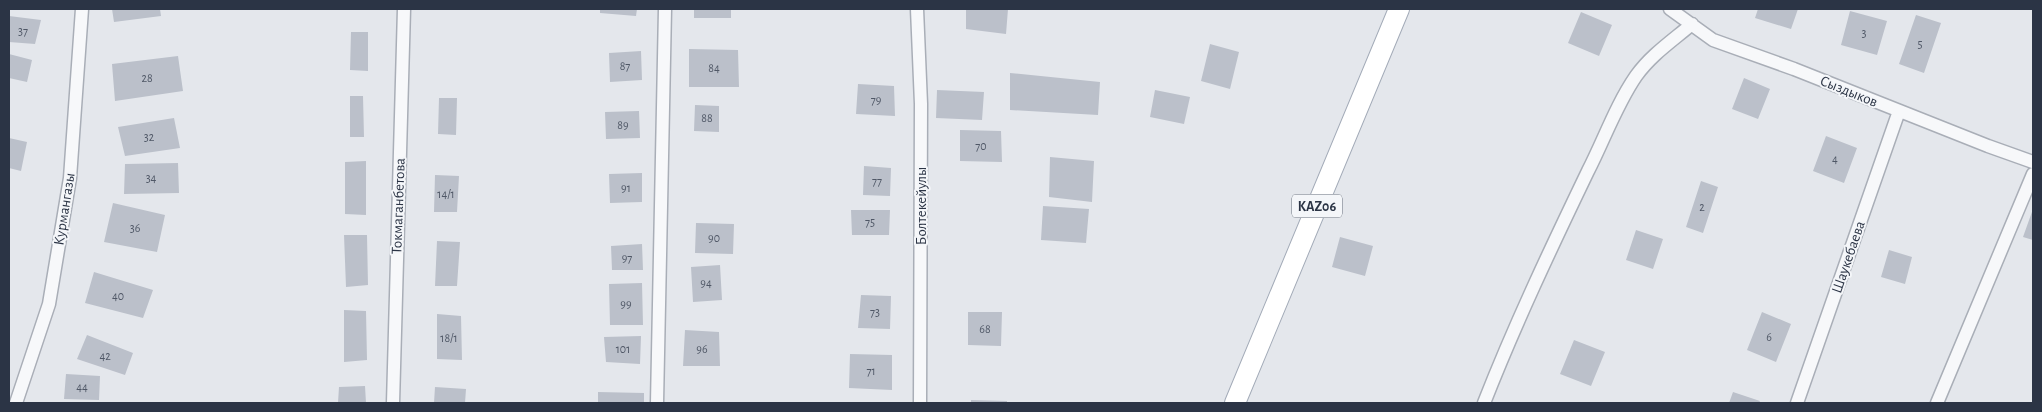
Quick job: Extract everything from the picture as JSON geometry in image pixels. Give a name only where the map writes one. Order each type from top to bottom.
[{"type":"main road","name":"KАZ06","points":[[1235,403],[1399,9]]},
{"type":"street","name":"Курмангазы","points":[[16,403],[51,294],[70,178],[82,9]]},
{"type":"street","name":"Токмаганбетова","points":[[394,403],[404,9]]},
{"type":"street","points":[[657,403],[665,9]]},
{"type":"street","name":"Болтекейулы","points":[[917,9],[921,104],[920,403]]},
{"type":"street","name":"Сыздыков","points":[[1670,9],[1713,40],[1794,69],[2033,162]]},
{"type":"street","points":[[1484,403],[1542,267],[1616,112],[1635,78],[1650,59],[1692,24]]},
{"type":"street","name":"Шаукебаева","points":[[1797,403],[1899,111]]},
{"type":"street","points":[[1937,403],[2033,174]]},
{"type":"building","points":[[112,9],[160,9],[161,16],[114,22]]},
{"type":"building","points":[[600,9],[637,9],[636,16],[600,13]]},
{"type":"building","points":[[694,9],[731,9],[731,18],[694,18]]},
{"type":"building","points":[[966,9],[1008,9],[1006,34],[966,29]]},
{"type":"building","points":[[1758,9],[1798,9],[1791,29],[1755,18]]},
{"type":"building","points":[[1850,11],[1887,21],[1877,55],[1841,45]]},
{"type":"building","points":[[1581,12],[1612,25],[1599,56],[1568,43]]},
{"type":"building","points":[[1916,15],[1941,23],[1924,73],[1899,64]]},
{"type":"building","points":[[9,16],[41,20],[35,44],[9,42]]},
{"type":"building","points":[[351,32],[368,32],[368,71],[350,70]]},
{"type":"building","points":[[1210,44],[1239,52],[1230,89],[1201,81]]},
{"type":"building","points":[[689,49],[738,50],[739,87],[689,87]]},
{"type":"building","points":[[641,51],[642,80],[610,82],[609,53]]},
{"type":"building","points":[[9,54],[32,60],[27,82],[9,78]]},
{"type":"building","points":[[178,56],[183,91],[115,101],[112,64]]},
{"type":"building","points":[[1010,73],[1100,82],[1098,115],[1010,110]]},
{"type":"building","points":[[1744,78],[1770,89],[1758,119],[1732,109]]},
{"type":"building","points":[[858,84],[894,86],[895,116],[856,114]]},
{"type":"building","points":[[937,90],[984,92],[982,120],[936,118]]},
{"type":"building","points":[[1155,90],[1190,97],[1184,124],[1150,117]]},
{"type":"building","points":[[350,96],[363,96],[364,137],[350,137]]},
{"type":"building","points":[[439,98],[457,98],[456,135],[438,134]]},
{"type":"building","points":[[695,105],[719,106],[719,132],[694,131]]},
{"type":"building","points":[[639,111],[640,138],[606,139],[605,112]]},
{"type":"building","points":[[174,118],[180,148],[125,156],[118,127]]},
{"type":"building","points":[[960,130],[1001,131],[1002,162],[960,161]]},
{"type":"building","points":[[1826,136],[1857,148],[1844,183],[1813,171]]},
{"type":"building","points":[[9,138],[27,142],[21,171],[9,168]]},
{"type":"building","points":[[1050,157],[1094,161],[1092,202],[1049,197]]},
{"type":"building","points":[[366,161],[366,215],[345,214],[345,162]]},
{"type":"building","points":[[178,163],[179,193],[124,194],[125,164]]},
{"type":"building","points":[[864,166],[891,168],[890,196],[863,195]]},
{"type":"building","points":[[642,173],[642,202],[610,203],[609,174]]},
{"type":"building","points":[[435,175],[459,176],[457,212],[434,212]]},
{"type":"building","points":[[1701,181],[1718,187],[1703,233],[1686,227]]},
{"type":"building","points":[[113,203],[165,215],[157,252],[104,242]]},
{"type":"building","points":[[1043,206],[1089,209],[1086,243],[1041,240]]},
{"type":"building","points":[[2033,209],[2033,240],[2023,237]]},
{"type":"building","points":[[851,210],[890,210],[889,235],[852,235]]},
{"type":"building","points":[[696,223],[734,224],[733,254],[695,253]]},
{"type":"building","points":[[1636,230],[1663,239],[1653,269],[1626,260]]},
{"type":"building","points":[[344,235],[367,235],[368,285],[346,287]]},
{"type":"building","points":[[1340,237],[1373,246],[1365,276],[1332,267]]},
{"type":"building","points":[[437,241],[460,242],[457,286],[435,286]]},
{"type":"building","points":[[642,244],[643,270],[612,270],[611,246]]},
{"type":"building","points":[[1889,250],[1912,257],[1905,284],[1881,277]]},
{"type":"building","points":[[720,265],[722,300],[693,302],[691,267]]},
{"type":"building","points":[[94,272],[153,290],[143,318],[85,303]]},
{"type":"building","points":[[642,283],[643,325],[610,325],[609,284]]},
{"type":"building","points":[[861,295],[891,296],[890,329],[858,328]]},
{"type":"building","points":[[344,310],[366,311],[367,360],[344,362]]},
{"type":"building","points":[[968,312],[1002,312],[1001,346],[968,345]]},
{"type":"building","points":[[1762,312],[1791,324],[1776,362],[1747,350]]},
{"type":"building","points":[[437,314],[461,316],[462,360],[437,359]]},
{"type":"building","points":[[685,330],[719,332],[720,366],[683,366]]},
{"type":"building","points":[[87,335],[133,353],[125,375],[77,359]]},
{"type":"building","points":[[641,336],[640,364],[606,362],[604,337]]},
{"type":"building","points":[[1574,340],[1605,352],[1591,386],[1560,374]]},
{"type":"building","points":[[850,354],[892,355],[892,390],[849,388]]},
{"type":"building","points":[[66,374],[100,376],[99,400],[64,399]]},
{"type":"building","points":[[365,386],[366,403],[338,403],[339,387]]},
{"type":"building","points":[[435,387],[466,389],[465,403],[434,403]]},
{"type":"building","points":[[598,392],[644,393],[644,403],[598,403]]},
{"type":"building","points":[[1733,392],[1760,401],[1759,403],[1729,403]]},
{"type":"building","points":[[971,400],[1007,401],[1007,403],[971,403]]}]
